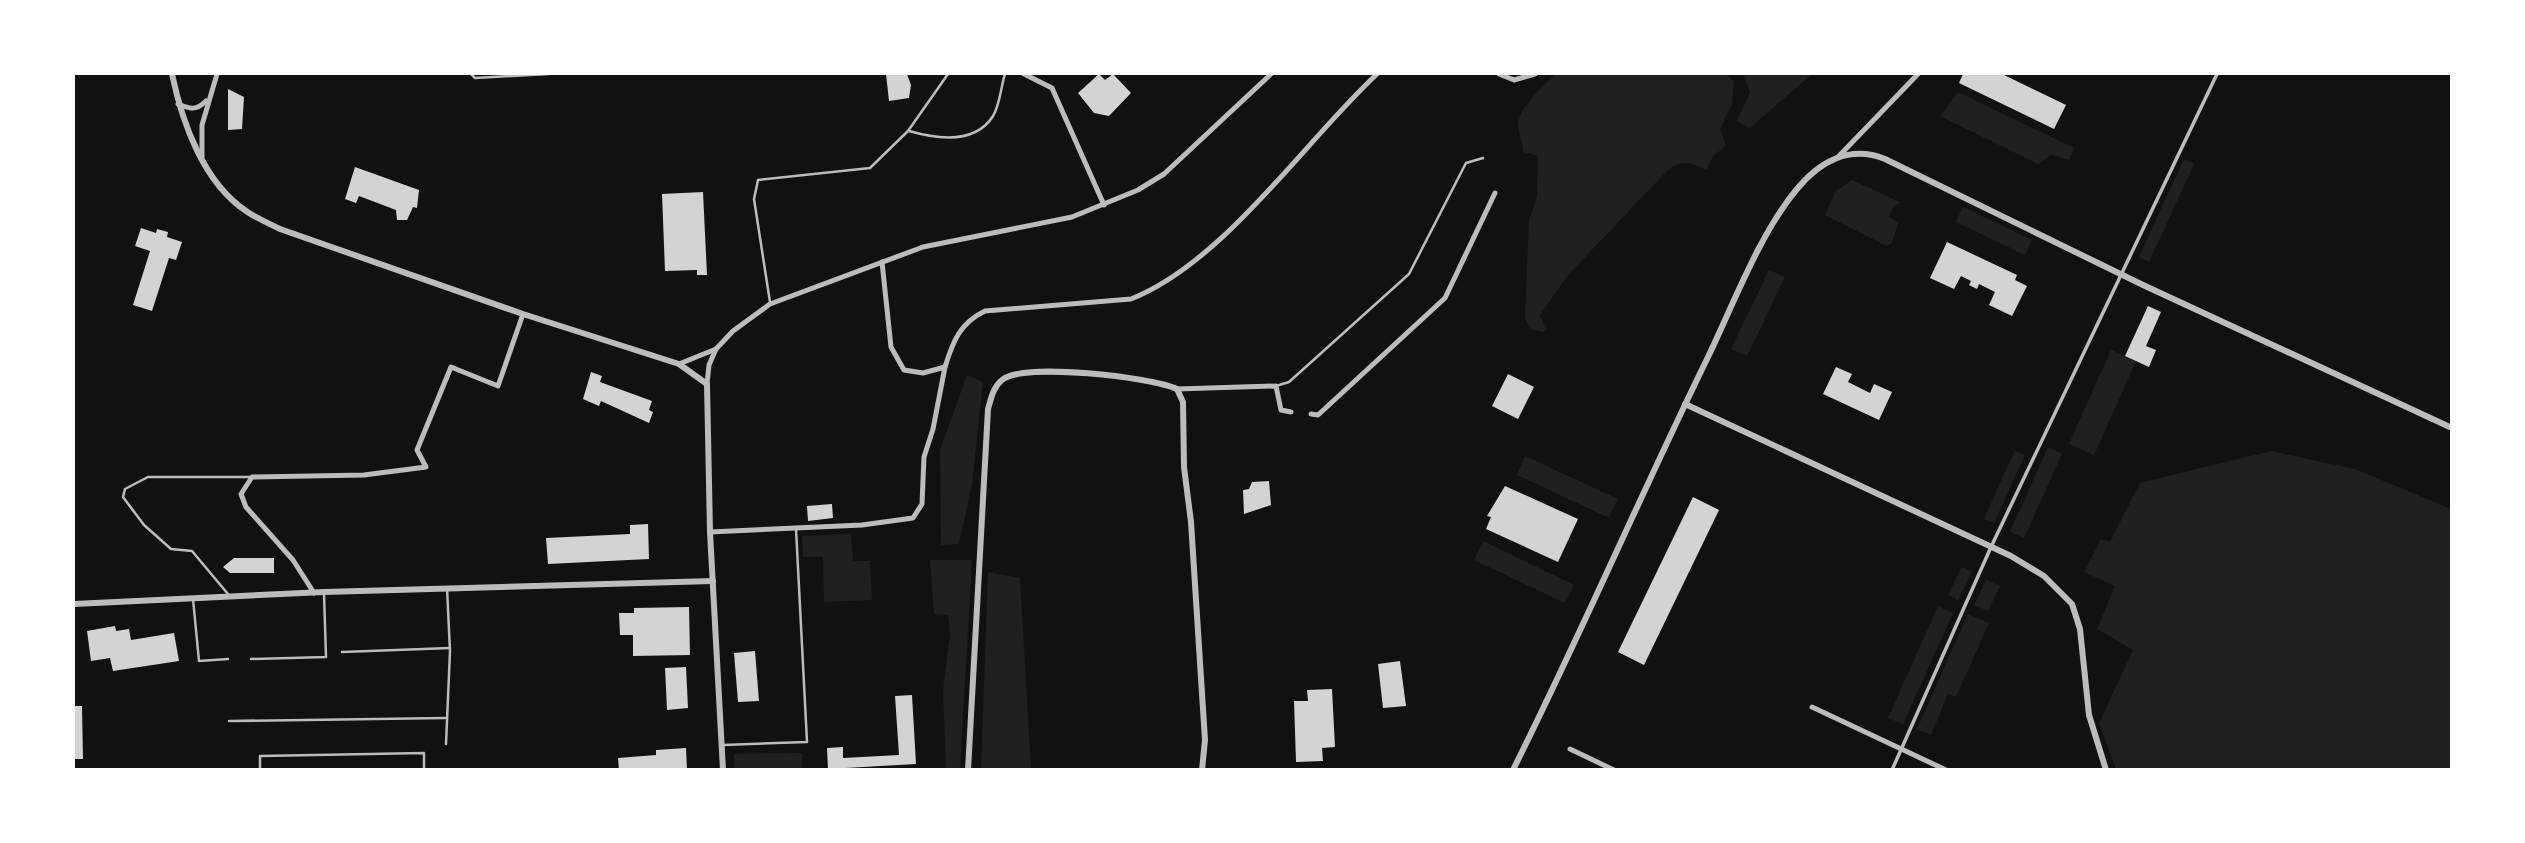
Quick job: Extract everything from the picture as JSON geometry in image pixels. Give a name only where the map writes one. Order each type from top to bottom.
[{"type":"street","points":[[172,74],[178,104],[203,160],[230,197],[245,211],[279,229],[523,314],[679,364],[707,384]]},
{"type":"street","points":[[203,160],[202,125],[217,74]]},
{"type":"street","points":[[1024,74],[1052,89],[1104,205]]},
{"type":"street","points":[[723,769],[710,533],[707,384],[709,365],[716,349],[733,331],[770,304],[882,262],[923,247],[1072,217],[1104,205],[1164,174],[1271,74]]},
{"type":"street","points":[[710,533],[904,521],[918,513],[922,504],[924,457],[933,429],[945,367],[960,329],[970,318],[985,311],[1131,299],[1150,292],[1214,245],[1337,112],[1377,74]]},
{"type":"street","points":[[1499,74],[1514,80],[1535,74]]},
{"type":"street","points":[[1837,158],[1918,74]]},
{"type":"street","points":[[1892,769],[1991,547],[2217,74]]},
{"type":"street","points":[[178,104],[191,110],[199,108],[208,99]]},
{"type":"street","points":[[1513,769],[1595,602],[1685,404],[1774,223],[1797,188],[1816,169],[1837,158],[1862,153],[1885,159],[2121,274],[2452,428]]},
{"type":"street","points":[[1311,414],[1318,415],[1446,299],[1494,193]]},
{"type":"street","points":[[882,262],[887,325],[891,347],[899,363],[904,370],[923,373],[945,367]]},
{"type":"street","points":[[314,593],[293,560],[246,507],[242,494],[252,477],[364,475],[426,467],[417,450],[451,367],[498,386],[523,314]]},
{"type":"street","points":[[679,364],[716,349]]},
{"type":"street","points":[[968,769],[979,529],[988,409],[995,388],[1002,379],[1019,372],[1044,371],[1143,380],[1177,388],[1276,386],[1281,411],[1291,412]]},
{"type":"street","points":[[1177,388],[1182,402],[1184,467],[1199,627],[1205,740],[1202,769]]},
{"type":"street","points":[[1685,404],[1991,547],[2044,576],[2072,604],[2080,629],[2089,715],[2106,769]]},
{"type":"street","points":[[74,604],[324,592],[713,581]]},
{"type":"street","points":[[1812,707],[1946,769]]},
{"type":"street","points":[[1570,748],[1614,769]]},
{"type":"lane","points":[[471,74],[475,78],[549,74]]},
{"type":"lane","points":[[770,304],[754,199],[758,180],[870,168],[908,131],[948,74]]},
{"type":"lane","points":[[908,131],[938,139],[976,133],[994,115],[1005,74]]},
{"type":"lane","points":[[1276,386],[1289,382],[1409,274],[1466,163],[1483,158]]},
{"type":"lane","points":[[230,597],[192,551],[171,549],[144,525],[123,497],[125,489],[148,477],[252,477]]},
{"type":"lane","points":[[722,745],[807,742],[796,529]]},
{"type":"lane","points":[[446,744],[450,649],[447,588]]},
{"type":"lane","points":[[251,659],[326,657],[324,592]]},
{"type":"lane","points":[[193,597],[199,661],[228,659]]},
{"type":"lane","points":[[342,652],[450,649]]},
{"type":"lane","points":[[229,721],[445,718]]},
{"type":"lane","points":[[260,769],[260,756],[424,753],[424,769]]},
{"type":"shaded area","points":[[1555,74],[1726,74],[1734,81],[1732,104],[1720,129],[1726,146],[1713,156],[1706,170],[1685,163],[1675,165],[1666,172],[1568,275],[1540,315],[1546,329],[1543,332],[1530,329],[1525,318],[1529,220],[1537,197],[1538,156],[1523,152],[1518,124],[1527,103]]},
{"type":"shaded area","points":[[1743,74],[1812,74],[1750,128],[1737,121],[1750,92]]},
{"type":"shaded area","points":[[1958,92],[2074,148],[2069,160],[2051,155],[2038,164],[1940,116]]},
{"type":"shaded area","points":[[2184,159],[2194,164],[2149,262],[2139,257]]},
{"type":"shaded area","points":[[1852,180],[1900,202],[1893,207],[1889,217],[1898,223],[1892,243],[1887,246],[1825,215],[1836,191]]},
{"type":"shaded area","points":[[1963,207],[2032,240],[2025,255],[1956,222]]},
{"type":"shaded area","points":[[1769,270],[1785,277],[1747,356],[1731,349]]},
{"type":"shaded area","points":[[2111,350],[2136,361],[2094,455],[2069,444]]},
{"type":"shaded area","points":[[967,375],[983,382],[972,484],[959,544],[941,545],[940,450]]},
{"type":"shaded area","points":[[2048,447],[2062,454],[2024,538],[2010,532]]},
{"type":"shaded area","points":[[2015,450],[2025,455],[1994,523],[1984,519]]},
{"type":"shaded area","points":[[2271,451],[2355,469],[2451,509],[2451,769],[2116,769],[2099,723],[2133,650],[2097,629],[2115,586],[2084,572],[2101,539],[2110,542],[2140,483]]},
{"type":"shaded area","points":[[1525,456],[1618,499],[1609,518],[1517,475]]},
{"type":"shaded area","points":[[851,534],[853,561],[870,561],[872,600],[824,602],[823,557],[803,557],[802,536]]},
{"type":"shaded area","points":[[1483,541],[1574,585],[1565,603],[1474,560]]},
{"type":"shaded area","points":[[930,560],[972,560],[960,769],[946,769],[943,691],[950,633],[948,615],[934,614]]},
{"type":"shaded area","points":[[1962,567],[1972,572],[1958,600],[1948,595]]},
{"type":"shaded area","points":[[988,572],[1020,578],[1031,769],[981,769]]},
{"type":"shaded area","points":[[1986,580],[2000,586],[1988,611],[1974,605]]},
{"type":"shaded area","points":[[1938,606],[1953,613],[1903,724],[1888,718]]},
{"type":"shaded area","points":[[1968,614],[1989,623],[1956,697],[1948,694],[1931,735],[1917,729]]},
{"type":"shaded area","points":[[802,753],[802,769],[734,769],[734,754]]},
{"type":"building","points":[[886,74],[907,74],[911,85],[909,98],[889,101]]},
{"type":"building","points":[[1099,74],[1105,80],[1113,74],[1131,93],[1109,116],[1094,113],[1078,93]]},
{"type":"building","points":[[1963,74],[2002,74],[2066,105],[2054,129],[1959,83]]},
{"type":"building","points":[[228,89],[244,97],[242,129],[228,130]]},
{"type":"building","points":[[355,167],[419,190],[417,208],[413,207],[407,220],[397,220],[396,210],[359,196],[356,203],[345,199]]},
{"type":"building","points":[[703,192],[707,275],[697,275],[697,270],[665,271],[662,194]]},
{"type":"building","points":[[141,228],[156,233],[157,229],[168,232],[167,237],[182,242],[176,260],[169,258],[152,311],[133,305],[150,251],[135,246]]},
{"type":"building","points":[[1947,242],[2017,275],[2015,280],[2027,286],[2012,316],[1989,305],[1995,292],[1979,284],[1977,289],[1969,285],[1971,281],[1961,276],[1954,289],[1930,278]]},
{"type":"building","points":[[2148,306],[2161,312],[2146,346],[2156,350],[2149,367],[2125,356]]},
{"type":"building","points":[[1836,367],[1852,374],[1848,382],[1870,393],[1874,384],[1892,392],[1879,420],[1823,394]]},
{"type":"building","points":[[591,372],[602,376],[600,382],[652,401],[649,410],[653,412],[649,423],[601,401],[599,406],[583,399]]},
{"type":"building","points":[[1508,374],[1534,387],[1518,419],[1492,406]]},
{"type":"building","points":[[1269,481],[1271,505],[1244,514],[1243,490],[1249,489],[1252,482]]},
{"type":"building","points":[[1505,486],[1578,519],[1558,562],[1486,529],[1491,517],[1487,516]]},
{"type":"building","points":[[1693,497],[1719,510],[1644,665],[1618,652]]},
{"type":"building","points":[[832,504],[833,518],[808,521],[807,506]]},
{"type":"building","points":[[648,524],[649,559],[548,564],[546,538],[630,534],[630,525]]},
{"type":"building","points":[[234,558],[274,558],[274,573],[230,573],[223,567]]},
{"type":"building","points":[[689,607],[690,655],[633,656],[633,635],[620,635],[619,613],[634,613],[634,608]]},
{"type":"building","points":[[115,626],[116,631],[129,629],[131,640],[174,633],[179,661],[113,671],[110,658],[91,661],[87,631]]},
{"type":"building","points":[[755,651],[759,701],[738,702],[734,653]]},
{"type":"building","points":[[1400,661],[1406,706],[1383,708],[1378,664]]},
{"type":"building","points":[[686,667],[688,708],[667,710],[665,668]]},
{"type":"building","points":[[1332,689],[1335,747],[1322,748],[1323,761],[1296,762],[1294,701],[1308,701],[1307,690]]},
{"type":"building","points":[[912,695],[916,764],[828,769],[827,748],[843,747],[843,758],[899,755],[895,696]]},
{"type":"building","points":[[74,706],[82,706],[83,759],[74,759]]},
{"type":"building","points":[[686,748],[687,770],[619,770],[618,758],[656,755],[656,750]]}]
